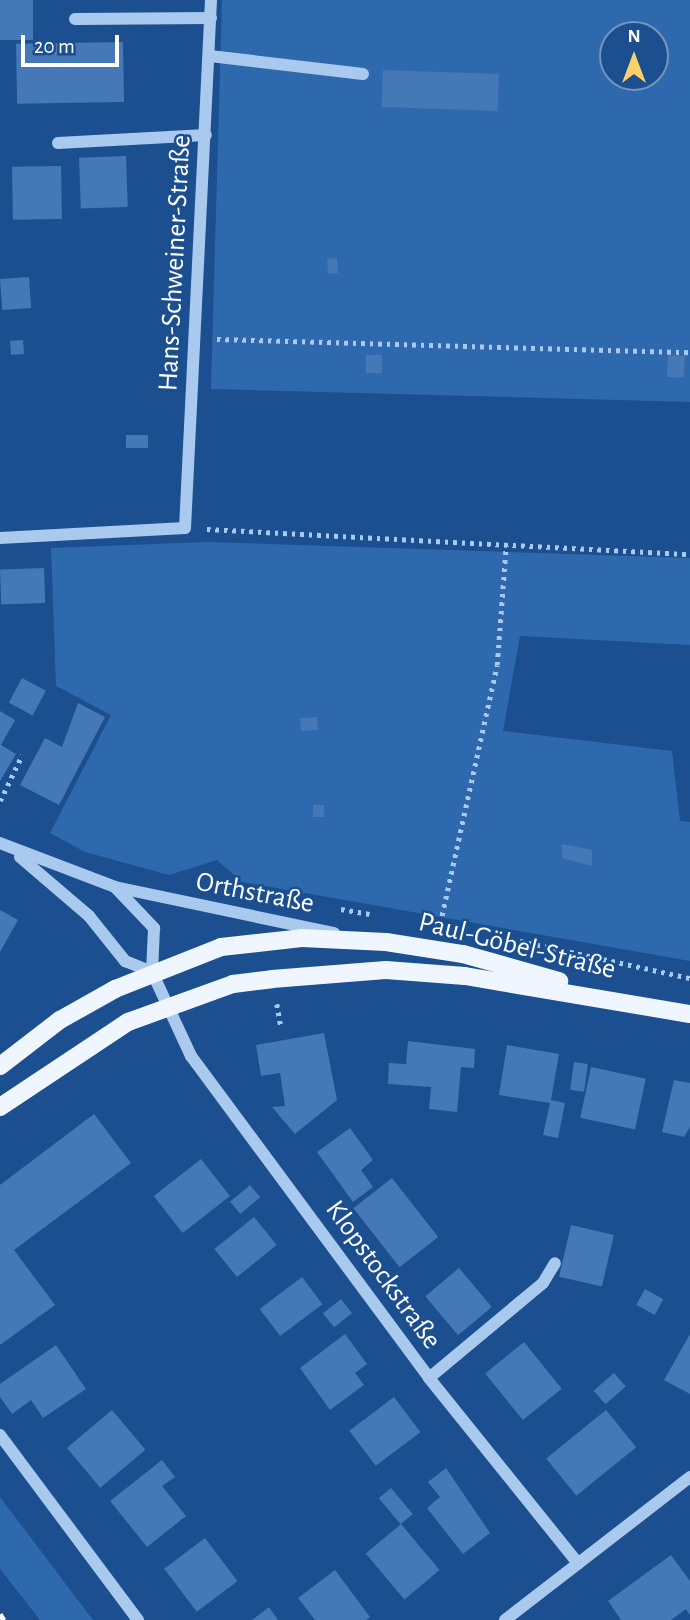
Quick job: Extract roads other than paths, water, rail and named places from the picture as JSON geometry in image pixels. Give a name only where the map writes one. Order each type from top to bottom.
[{"type":"main road","name":"Paul-Göbel-Straße","points":[[0,1066],[60,1020],[152,972],[221,947],[302,938],[386,942],[463,954],[633,1003]]},
{"type":"main road","name":"Paul-Göbel-Straße","points":[[0,1107],[71,1055],[168,1004],[233,984],[386,970],[633,1003],[690,1014]]},
{"type":"street","name":"Hans-Schweiner-Straße","points":[[0,538],[186,528],[211,0]]},
{"type":"street","points":[[75,19],[211,18]]},
{"type":"street","points":[[210,56],[363,74]]},
{"type":"street","points":[[58,143],[206,135]]},
{"type":"street","name":"Orthstraße","points":[[0,843],[89,916],[125,961],[152,972]]},
{"type":"street","name":"Orthstraße","points":[[14,852],[115,887],[386,942]]},
{"type":"street","name":"Orthstraße","points":[[115,887],[154,928],[152,972],[168,1004]]},
{"type":"street","name":"Klopstockstraße","points":[[168,1004],[191,1056],[429,1378],[578,1563]]},
{"type":"street","points":[[429,1378],[543,1283],[555,1263]]},
{"type":"street","points":[[0,1435],[138,1620]]},
{"type":"street","points":[[505,1620],[690,1477]]},
{"type":"railway","points":[[0,1614],[4,1620]]}]
